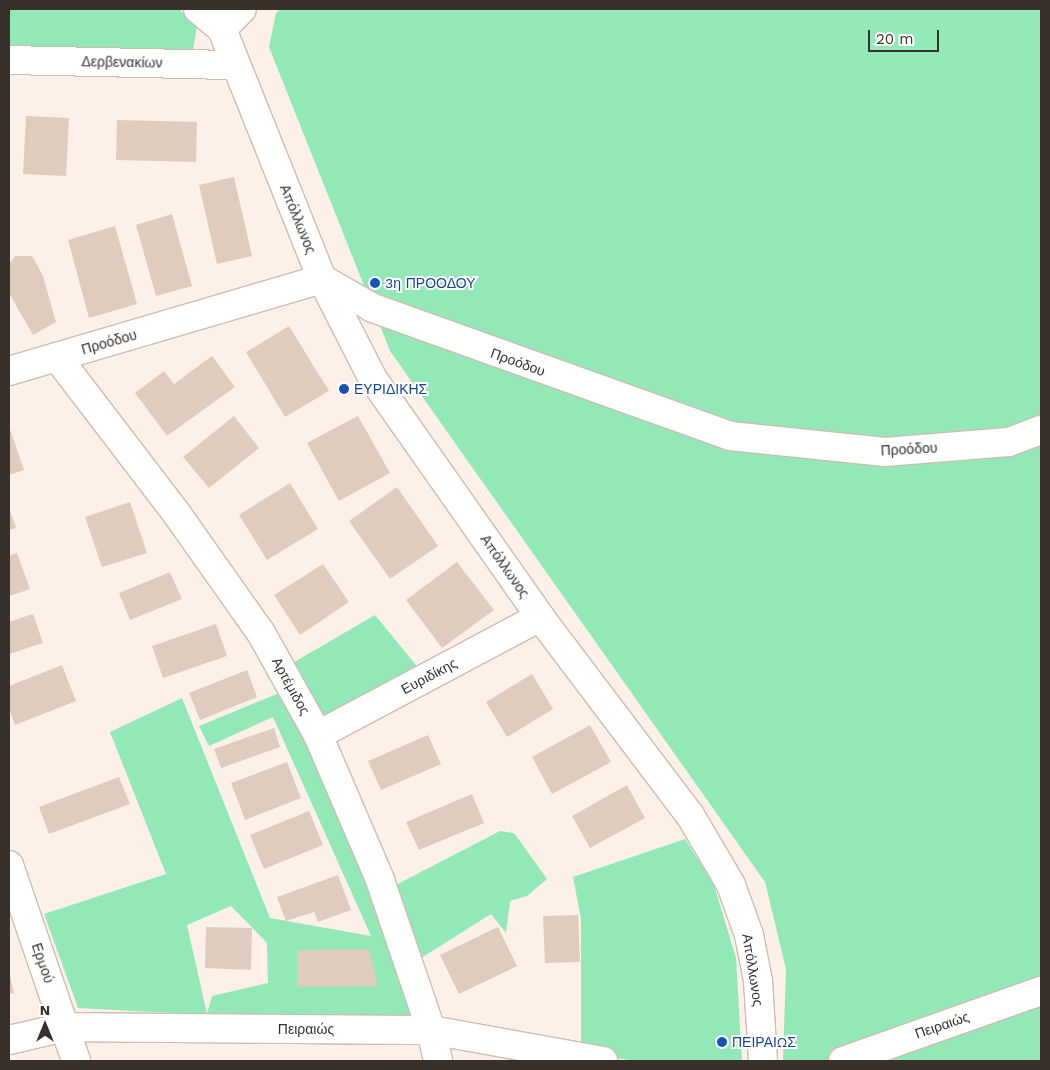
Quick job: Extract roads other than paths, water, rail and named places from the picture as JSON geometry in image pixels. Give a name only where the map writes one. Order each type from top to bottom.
[{"type":"street","points":[[198,9],[222,30],[242,9]]},
{"type":"street","name":"Απόλλωνος","points":[[222,30],[322,279],[373,379],[540,617],[690,815],[731,885],[751,944],[758,981],[763,1061]]},
{"type":"street","name":"Δερβενακίων","points":[[9,60],[235,65]]},
{"type":"street","name":"Προόδου","points":[[9,371],[322,279],[373,308],[730,436],[885,452],[1009,442],[1041,430]]},
{"type":"street","name":"Αρτέμιδος","points":[[57,357],[177,514],[261,633],[318,735],[380,880],[431,1030],[438,1061]]},
{"type":"street","name":"Ευριδίκης","points":[[318,735],[540,617]]},
{"type":"street","name":"Ερμού","points":[[9,865],[76,1061]]},
{"type":"street","name":"Πειραιώς","points":[[843,1061],[1041,991]]},
{"type":"street","name":"Πειραιώς","points":[[9,1040],[65,1027],[431,1030],[603,1061]]},
{"type":"place","name":"3η ΠΡΟΟΔΟΥ","points":[[375,283]]},
{"type":"place","name":"ΕΥΡΙΔΙΚΗΣ","points":[[344,389]]},
{"type":"place","name":"ΠΕΙΡΑΙΩΣ","points":[[722,1042]]}]
